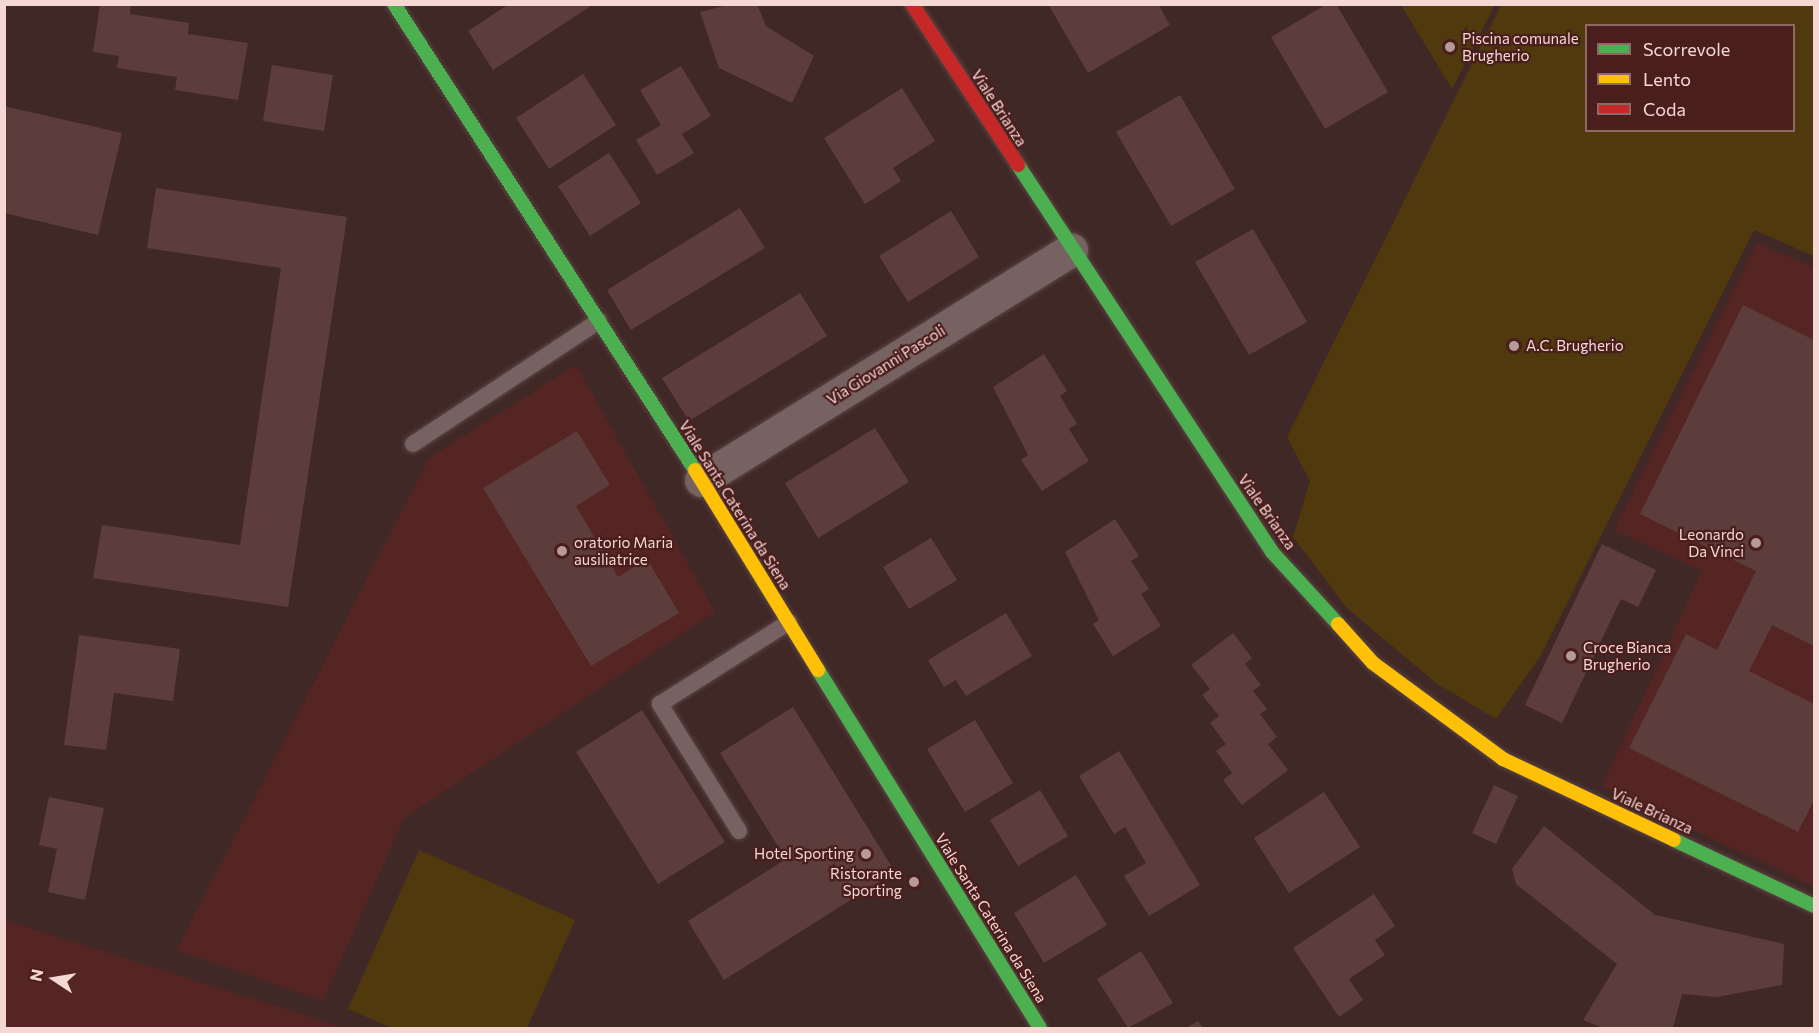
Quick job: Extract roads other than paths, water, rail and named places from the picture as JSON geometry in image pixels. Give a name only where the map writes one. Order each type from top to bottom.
[{"type":"street","name":"Viale Santa Caterina da Siena","points":[[394,4],[701,480],[1040,1029]]},
{"type":"street","name":"Viale Brianza","points":[[912,4],[1071,250],[1272,552],[1373,663],[1503,759],[1815,906]]},
{"type":"street","name":"Via Giovanni Pascoli","points":[[701,480],[1071,250]]},
{"type":"lane","points":[[413,444],[598,321]]},
{"type":"lane","points":[[739,831],[660,704],[789,622]]},
{"type":"place","name":"Piscina comunale Brugherio","points":[[1450,47]]},
{"type":"place","name":"A.C. Brugherio","points":[[1514,346]]},
{"type":"place","name":"Leonardo Da Vinci","points":[[1756,543]]},
{"type":"place","name":"oratorio Maria ausiliatrice","points":[[562,551]]},
{"type":"place","name":"Croce Bianca Brugherio","points":[[1571,656]]},
{"type":"place","name":"Hotel Sporting","points":[[866,854]]},
{"type":"place","name":"Ristorante Sporting","points":[[914,882]]}]
